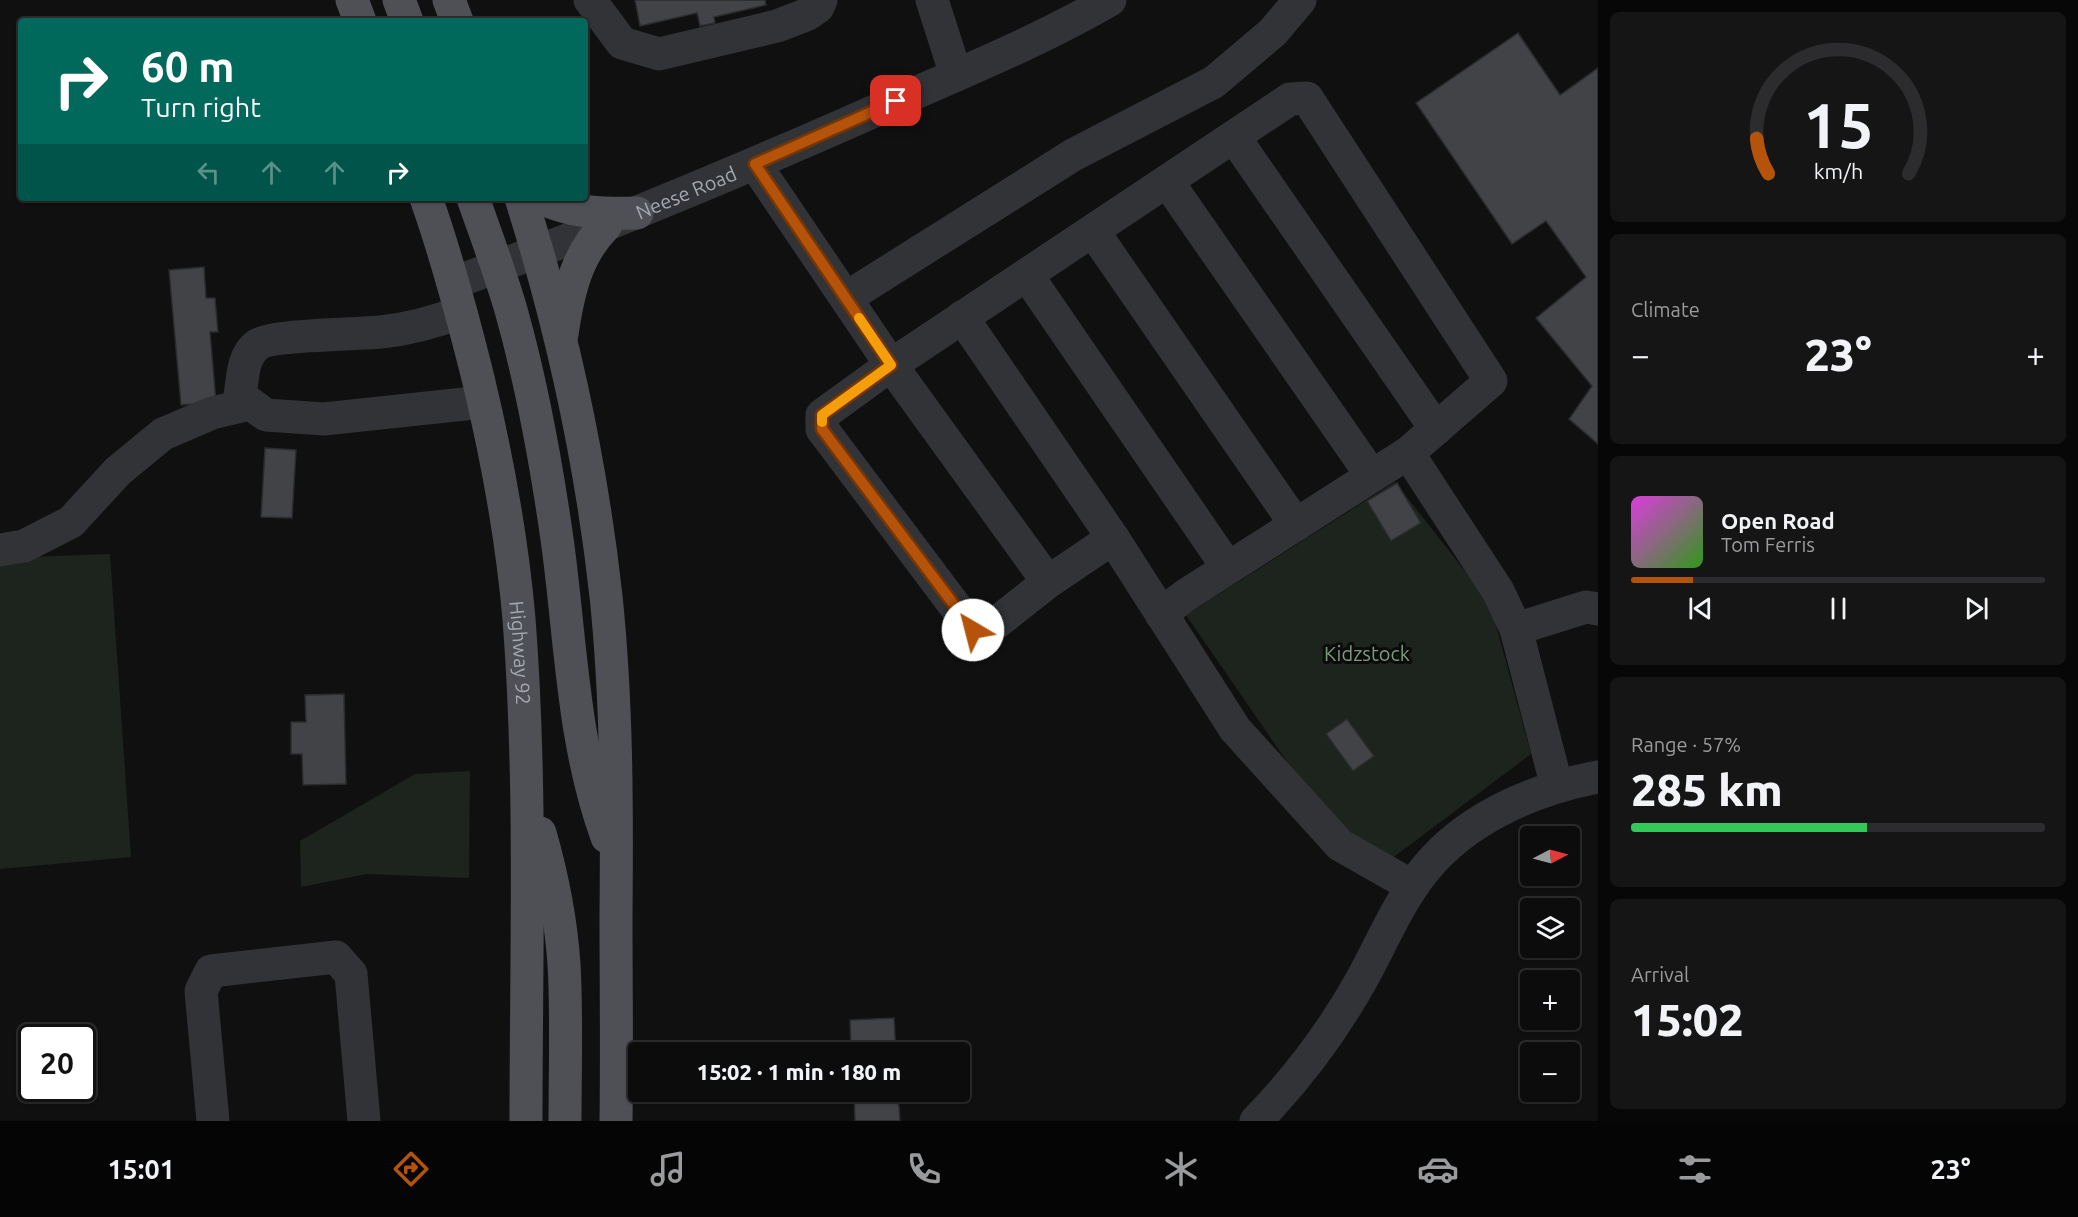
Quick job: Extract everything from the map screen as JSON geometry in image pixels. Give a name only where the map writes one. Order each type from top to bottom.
[{"type":"main road","points":[[352,0],[359,18]]},
{"type":"main road","points":[[399,0],[406,18]]},
{"type":"main road","points":[[449,0],[456,18]]},
{"type":"main road","name":"Highway 92","points":[[427,201],[457,298],[483,402],[503,499],[519,617],[526,779],[526,1121]]},
{"type":"main road","points":[[474,201],[497,267],[522,354],[540,434],[558,549],[572,676],[590,780],[594,801],[616,864]]},
{"type":"main road","points":[[522,201],[561,344],[588,466],[606,598],[614,701],[619,1111]]},
{"type":"main road","points":[[548,201],[560,207],[601,214],[637,213]]},
{"type":"main road","points":[[561,344],[570,292],[580,260],[595,236],[606,225]]},
{"type":"main road","points":[[526,779],[544,847],[560,933],[565,994],[565,1121]]},
{"type":"street","points":[[590,0],[622,44],[659,54],[777,26],[808,14],[818,7],[821,0]]},
{"type":"street","points":[[932,0],[956,75]]},
{"type":"street","points":[[846,297],[1073,155],[1214,82],[1273,32],[1300,0]]},
{"type":"street","name":"Neese Road","points":[[250,404],[240,396],[246,358],[259,343],[285,338],[382,332],[430,324],[457,298],[497,267],[755,164],[1032,40],[1095,4]]},
{"type":"street","points":[[1113,538],[1048,582],[986,631],[973,630],[822,429],[822,415],[962,317],[1290,99],[1307,98],[1491,381],[1408,453],[1228,568],[1161,614]]},
{"type":"street","points":[[1234,137],[1436,429]]},
{"type":"street","points":[[755,164],[891,365],[1048,582]]},
{"type":"street","points":[[1167,181],[1372,476]]},
{"type":"street","points":[[1093,231],[1296,525]]},
{"type":"street","points":[[1027,275],[1228,568]]},
{"type":"street","points":[[962,317],[1113,538],[1234,729],[1340,846],[1412,886]]},
{"type":"street","points":[[0,550],[24,546],[71,522],[118,471],[163,434],[212,413],[250,404],[266,416],[324,419],[483,402]]},
{"type":"street","points":[[1408,453],[1498,591],[1516,630],[1557,787]]},
{"type":"street","points":[[1516,630],[1586,607],[1598,609]]},
{"type":"street","points":[[1256,1121],[1280,1096],[1328,1033],[1360,983],[1412,886],[1434,858],[1481,822],[1531,796],[1598,777]]},
{"type":"street","points":[[213,1121],[201,991],[211,971],[336,957],[351,974],[364,1121]]},
{"type":"green space","name":"Kidzstock","points":[[1395,482],[1490,603],[1531,754],[1379,868],[1288,763],[1186,615]]},
{"type":"green space","points":[[110,554],[131,857],[0,869],[0,558]]},
{"type":"green space","points":[[470,771],[469,878],[367,874],[301,887],[300,841],[415,774]]},
{"type":"building","points":[[635,0],[765,0],[766,5],[714,17],[715,23],[700,26],[697,13],[640,26]]},
{"type":"building","points":[[1518,33],[1560,95],[1598,68],[1598,444],[1569,419],[1592,386],[1536,318],[1586,277],[1546,221],[1512,244],[1416,103]]},
{"type":"building","points":[[204,267],[206,298],[215,298],[218,332],[210,332],[216,402],[181,405],[169,270]]},
{"type":"building","points":[[265,448],[296,450],[292,518],[261,517]]},
{"type":"building","points":[[1397,483],[1421,523],[1391,541],[1367,501]]},
{"type":"building","points":[[344,694],[346,784],[303,785],[302,754],[291,754],[291,722],[306,722],[305,695]]},
{"type":"building","points":[[1347,719],[1374,756],[1353,771],[1326,734]]},
{"type":"building","points":[[894,1018],[895,1042],[851,1042],[850,1020]]},
{"type":"building","points":[[854,1102],[899,1102],[900,1121],[855,1121]]},
{"type":"slow traffic","points":[[822,422],[822,415],[891,365],[859,318]]},
{"type":"route","points":[[896,101],[755,164],[891,365],[822,415],[822,429],[973,630]]}]
